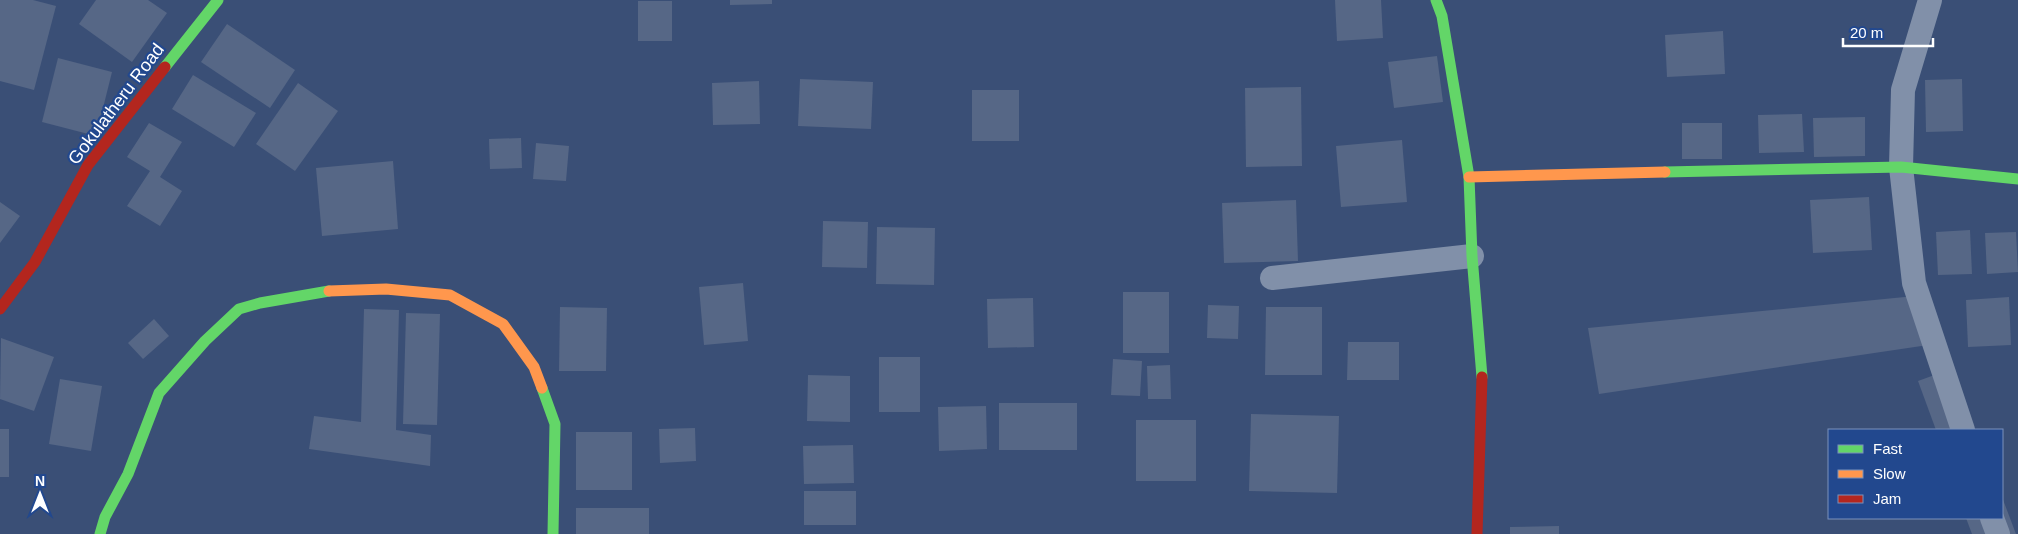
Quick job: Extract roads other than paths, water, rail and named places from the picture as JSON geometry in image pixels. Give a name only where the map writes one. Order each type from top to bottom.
[{"type":"street","name":"Gokulatheru Road","points":[[0,309],[35,262],[88,165],[218,0]]},
{"type":"street","points":[[1436,0],[1442,16],[1469,177],[1472,256],[1482,369],[1477,534]]},
{"type":"street","points":[[1930,0],[1903,90],[1901,167],[1914,284],[1963,429]]},
{"type":"street","points":[[1469,177],[1901,167],[2018,179]]},
{"type":"street","points":[[1272,278],[1472,256]]},
{"type":"street","points":[[100,534],[105,517],[128,474],[159,393],[205,341],[239,309],[260,303],[324,291],[386,289],[450,296],[504,324],[534,367],[556,424],[553,534]]},
{"type":"street","points":[[1992,519],[1998,534]]}]
